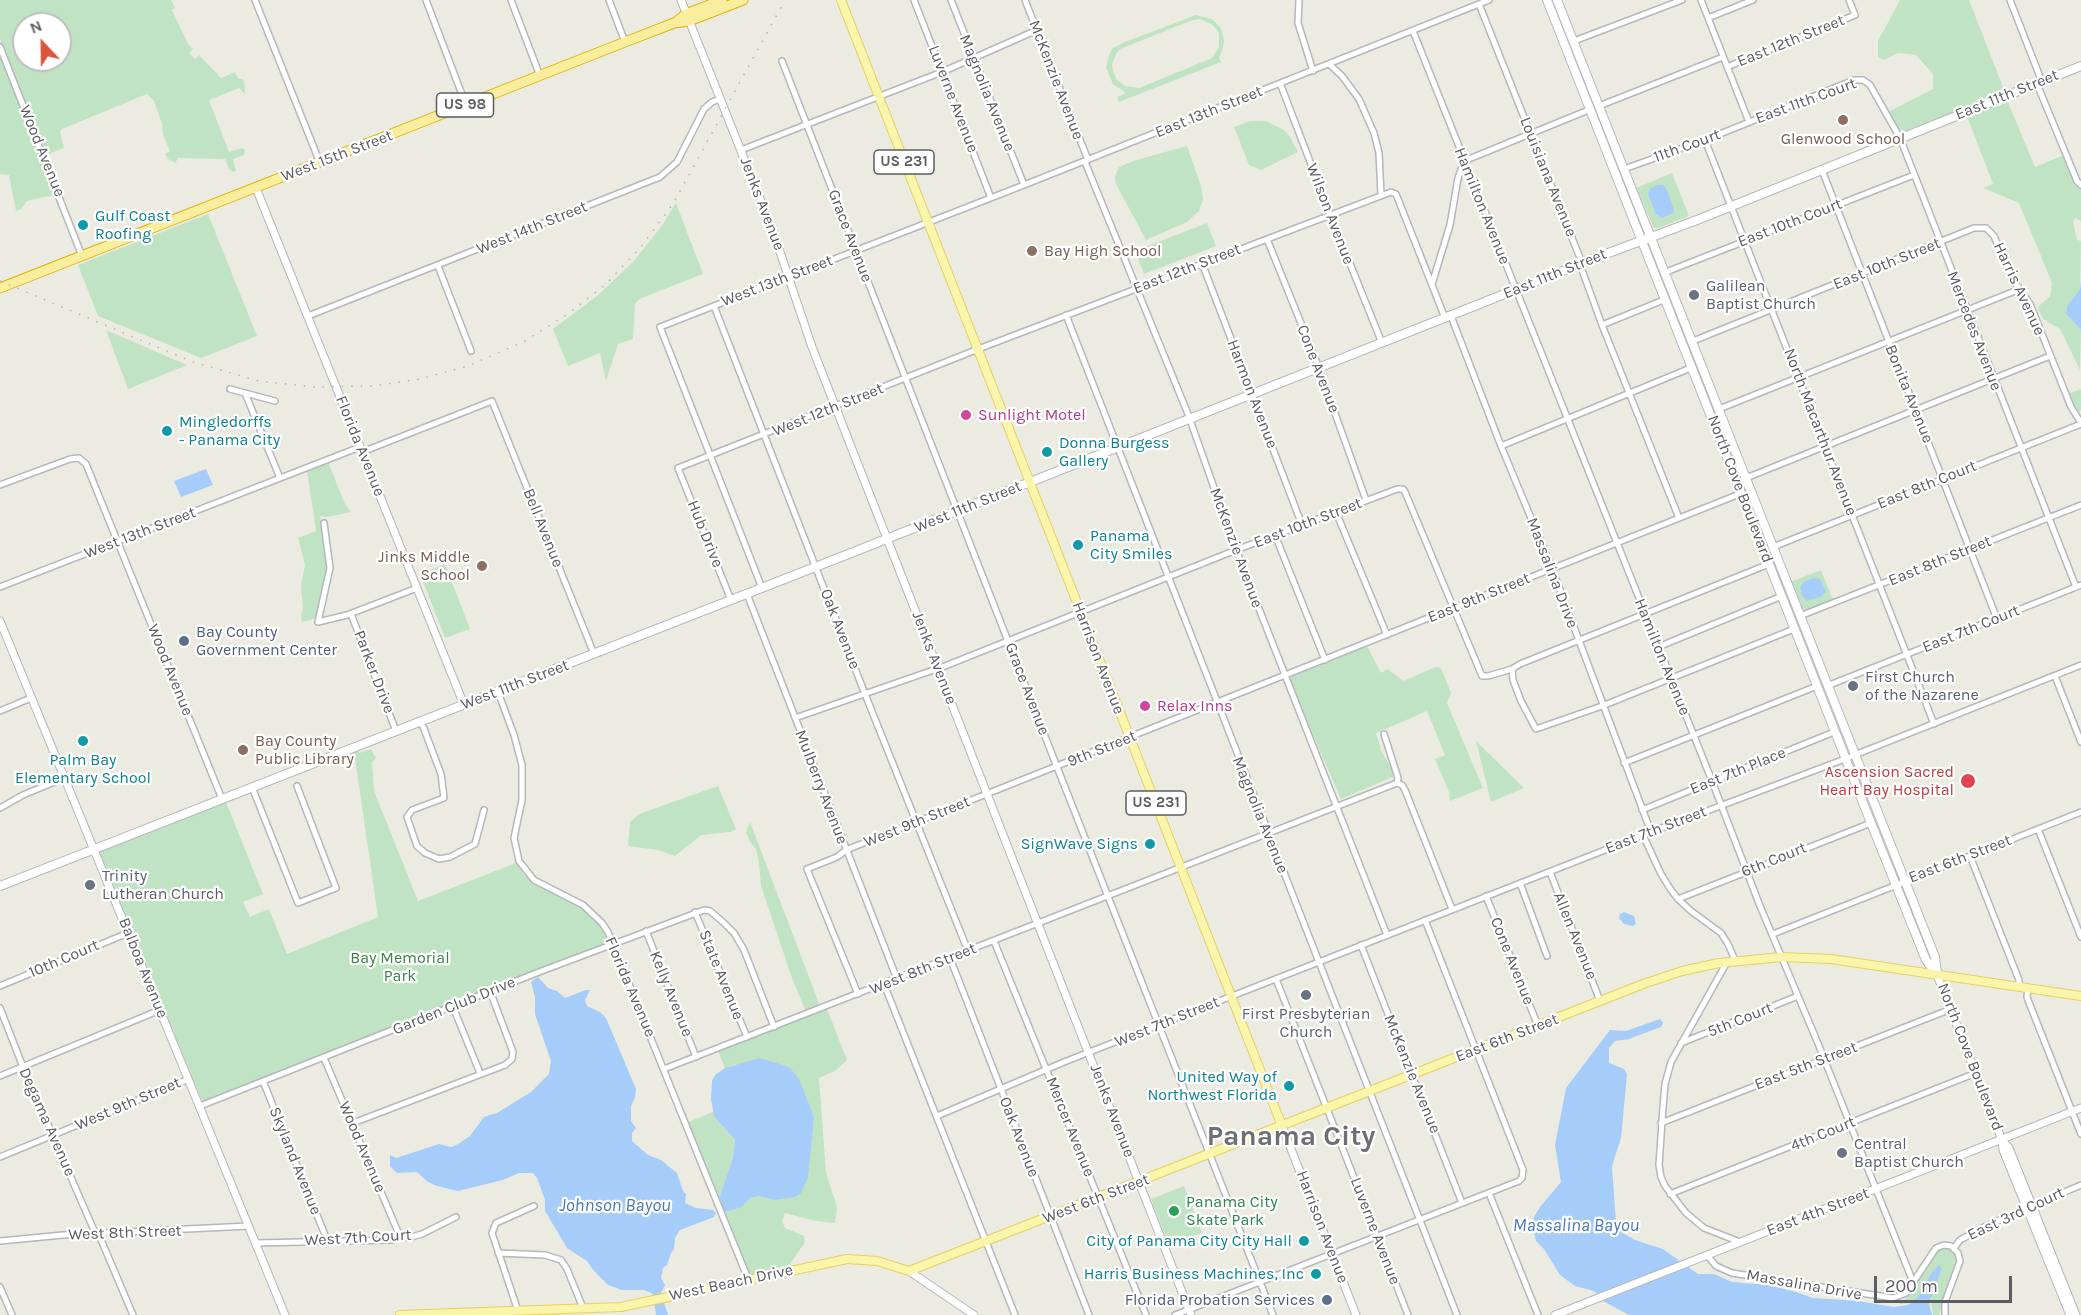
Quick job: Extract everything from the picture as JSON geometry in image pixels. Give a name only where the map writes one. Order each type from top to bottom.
[{"type":"highway","name":"West 15th Street","points":[[688,18],[714,2],[722,0]]},
{"type":"highway","name":"West 15th Street","points":[[0,288],[674,23],[743,0]]},
{"type":"main road","name":"Harrison Avenue","points":[[841,0],[1282,1126]]},
{"type":"main road","name":"North Cove Boulevard","points":[[1547,0],[1834,732],[1926,960],[1937,975]]},
{"type":"main road","name":"North Cove Boulevard","points":[[1557,0],[1935,957],[1937,975]]},
{"type":"main road","name":"East 11th Street","points":[[1030,483],[2081,66]]},
{"type":"main road","points":[[1693,368],[1703,376],[1713,403],[1719,409]]},
{"type":"main road","points":[[1721,439],[1740,475],[1746,478]]},
{"type":"main road","name":"West 11th Street","points":[[0,886],[1030,483]]},
{"type":"main road","points":[[1742,493],[1748,497],[1759,522],[1767,532]]},
{"type":"main road","points":[[1775,579],[1784,591],[1790,607],[1796,615],[1800,616]]},
{"type":"main road","points":[[1794,629],[1803,637],[1811,656],[1818,665]]},
{"type":"main road","points":[[1816,686],[1823,691],[1836,711]]},
{"type":"main road","name":"East 6th Street","points":[[1282,1126],[1600,1001],[1677,973],[1731,961],[1782,957],[1835,959],[2081,996]]},
{"type":"main road","name":"West 6th Street","points":[[909,1271],[1282,1126]]},
{"type":"main road","name":"West Beach Drive","points":[[400,1315],[621,1307],[830,1261],[854,1258],[882,1262],[909,1271]]},
{"type":"street","points":[[255,0],[320,162]]},
{"type":"street","points":[[426,0],[466,105]]},
{"type":"street","points":[[511,0],[540,76]]},
{"type":"street","points":[[609,0],[625,42]]},
{"type":"street","name":"Jenks Avenue","points":[[681,0],[773,230],[803,323],[1190,1312]]},
{"type":"street","name":"Luverne Avenue","points":[[914,0],[992,198]]},
{"type":"street","name":"Magnolia Avenue","points":[[951,0],[1024,186]]},
{"type":"street","name":"McKenzie Avenue","points":[[1025,0],[1133,282],[1190,419],[1236,550],[1387,935]]},
{"type":"street","points":[[1299,0],[1298,23],[1313,71]]},
{"type":"street","points":[[1469,0],[1472,7]]},
{"type":"street","name":"East 13th Street","points":[[928,223],[1489,0]]},
{"type":"street","points":[[1574,41],[1682,0]]},
{"type":"street","points":[[1701,0],[1749,122]]},
{"type":"street","points":[[1708,18],[1753,0]]},
{"type":"street","name":"East 12th Street","points":[[1727,67],[1855,15],[1849,0]]},
{"type":"street","points":[[2010,0],[2039,83],[2077,181],[2081,185]]},
{"type":"street","name":"Louisiana Avenue","points":[[1479,4],[1581,264],[1602,325],[1680,518]]},
{"type":"street","points":[[741,150],[942,72],[1037,30]]},
{"type":"street","name":"Hamilton Avenue","points":[[1413,31],[1913,1282]]},
{"type":"street","name":"Wood Avenue","points":[[0,47],[82,256]]},
{"type":"street","name":"East 12th Street","points":[[1599,106],[1723,57]]},
{"type":"street","name":"Grace Avenue","points":[[782,62],[1273,1315]]},
{"type":"street","points":[[1329,64],[1342,76],[1359,99],[1374,133],[1380,153],[1381,195]]},
{"type":"street","name":"East 11th Court","points":[[1749,122],[1854,80],[1863,80]]},
{"type":"street","name":"Mercedes Avenue","points":[[1863,80],[1874,90],[1900,138],[2048,518],[2079,586]]},
{"type":"street","name":"Wilson Avenue","points":[[1280,83],[1382,343]]},
{"type":"street","name":"West 14th Street","points":[[308,316],[660,177],[677,162],[704,109],[720,99]]},
{"type":"street","points":[[1432,284],[1450,225],[1458,178],[1464,160],[1591,109]]},
{"type":"street","name":"11th Court","points":[[1624,169],[1749,122]]},
{"type":"street","name":"North Macarthur Avenue","points":[[1705,140],[1934,724]]},
{"type":"street","name":"Bonita Avenue","points":[[1822,170],[1834,206],[1997,619]]},
{"type":"street","name":"East 10th Court","points":[[1666,272],[1914,175]]},
{"type":"street","name":"Florida Avenue","points":[[256,188],[464,705]]},
{"type":"street","name":"East 12th Street","points":[[978,350],[1330,214],[1381,195],[1391,192],[1395,194]]},
{"type":"street","name":"Massalina Drive","points":[[1395,194],[1552,569],[1651,832]]},
{"type":"street","name":"West 13th Street","points":[[711,456],[660,327],[928,223]]},
{"type":"street","name":"East 10th Street","points":[[1693,341],[1980,227]]},
{"type":"street","name":"Harris Avenue","points":[[1980,227],[1991,231],[2011,277],[2030,304],[2071,407],[2081,423]]},
{"type":"street","name":"Cone Avenue","points":[[1267,239],[1319,368],[1366,500]]},
{"type":"street","name":"Harmon Avenue","points":[[1202,263],[1302,525]]},
{"type":"street","points":[[438,266],[471,351]]},
{"type":"street","points":[[1719,409],[2020,289]]},
{"type":"street","points":[[1602,325],[1666,299]]},
{"type":"street","name":"Oak Avenue","points":[[714,306],[968,951]]},
{"type":"street","name":"Magnolia Avenue","points":[[1066,315],[1457,1315]]},
{"type":"street","name":"West 12th Street","points":[[678,468],[978,350]]},
{"type":"street","points":[[1746,478],[2050,356]]},
{"type":"street","points":[[1502,446],[1693,368]]},
{"type":"street","points":[[230,389],[275,401]]},
{"type":"street","points":[[245,393],[280,478]]},
{"type":"street","name":"West 13th Street","points":[[0,587],[280,478],[492,401]]},
{"type":"street","name":"Bell Avenue","points":[[492,401],[594,654]]},
{"type":"street","name":"East 8th Court","points":[[1773,547],[2081,423]]},
{"type":"street","points":[[711,456],[762,588]]},
{"type":"street","name":"Wood Avenue","points":[[0,485],[70,459],[80,458],[86,464],[222,799]]},
{"type":"street","name":"Hub Drive","points":[[678,468],[731,600]]},
{"type":"street","name":"East 10th Street","points":[[795,718],[938,668],[1236,550],[1366,500],[1401,489],[1405,492],[1453,608]]},
{"type":"street","name":"East 9th Street","points":[[1216,703],[1742,493]]},
{"type":"street","name":"East 8th Street","points":[[1800,616],[2081,505]]},
{"type":"street","points":[[1336,512],[1387,635]]},
{"type":"street","points":[[324,523],[330,568],[318,622],[351,614],[417,588]]},
{"type":"street","points":[[1275,535],[1325,660]]},
{"type":"street","points":[[1453,608],[1482,676],[1488,676],[1512,669],[1578,640],[1769,564]]},
{"type":"street","name":"East 7th Court","points":[[1827,686],[2079,586]]},
{"type":"street","name":"Mulberry Avenue","points":[[747,594],[897,979]]},
{"type":"street","points":[[1658,647],[1782,596]]},
{"type":"street","name":"Parker Drive","points":[[351,614],[396,731]]},
{"type":"street","name":"Balboa Avenue","points":[[0,621],[2,633],[32,698],[285,1315]]},
{"type":"street","points":[[1512,669],[1521,701],[1536,729],[1602,706],[1794,629]]},
{"type":"street","name":"East 7th Street","points":[[1231,996],[1643,835],[1854,756],[2081,665]]},
{"type":"street","points":[[2055,676],[2081,741]]},
{"type":"street","points":[[1624,763],[1816,686]]},
{"type":"street","name":"Florida Avenue","points":[[498,692],[522,765],[522,800],[514,838],[519,861],[526,873],[536,882],[574,900],[602,923],[613,944],[748,1279]]},
{"type":"street","points":[[0,711],[32,698]]},
{"type":"street","name":"9th Street","points":[[987,794],[1216,703]]},
{"type":"street","points":[[422,722],[441,774],[444,798],[412,810],[408,817],[417,846],[425,853],[439,859],[450,857],[475,844],[484,810]]},
{"type":"street","name":"East 7th Place","points":[[1642,810],[1834,732]]},
{"type":"street","points":[[1384,734],[1397,783],[1405,790],[1452,909]]},
{"type":"street","points":[[0,808],[23,795],[64,778]]},
{"type":"street","points":[[1181,867],[1397,783]]},
{"type":"street","points":[[252,787],[298,903],[336,888],[297,786]]},
{"type":"street","name":"West 9th Street","points":[[846,850],[987,794]]},
{"type":"street","name":"East 6th Street","points":[[1773,934],[2081,812]]},
{"type":"street","name":"6th Court","points":[[1678,899],[1871,823]]},
{"type":"street","points":[[2038,829],[2081,938]]},
{"type":"street","points":[[1643,835],[1661,874],[1678,899],[1721,933],[1728,944],[1731,961]]},
{"type":"street","points":[[846,850],[837,857],[807,869],[858,994]]},
{"type":"street","points":[[1970,856],[2019,980],[2019,987]]},
{"type":"street","name":"West 8th Street","points":[[664,1069],[1181,867]]},
{"type":"street","name":"Allen Avenue","points":[[1550,872],[1600,1001]]},
{"type":"street","points":[[1520,883],[1547,956]]},
{"type":"street","name":"Cone Avenue","points":[[1486,896],[1538,1026]]},
{"type":"street","name":"Garden Club Drive","points":[[200,1106],[490,991],[704,910],[710,911],[734,933],[744,950],[774,1027]]},
{"type":"street","name":"State Avenue","points":[[695,912],[747,1037]]},
{"type":"street","points":[[1175,1315],[1190,1312],[1260,1281],[1489,1193],[1522,1178],[1523,1170],[1425,920]]},
{"type":"street","name":"Kelly Avenue","points":[[646,931],[696,1057]]},
{"type":"street","name":"10th Court","points":[[0,986],[128,933]]},
{"type":"street","name":"Mercer Avenue","points":[[994,941],[1146,1315]]},
{"type":"street","name":"McKenzie Avenue","points":[[1361,945],[1462,1203]]},
{"type":"street","name":"Oak Avenue","points":[[950,958],[1089,1315]]},
{"type":"street","name":"Massalina Drive","points":[[1731,961],[1673,1057],[1666,1079],[1661,1123],[1660,1172],[1670,1194],[1699,1224],[1740,1242]]},
{"type":"street","name":"North Cove Boulevard","points":[[1937,975],[2002,1140],[2003,1150],[2076,1315]]},
{"type":"street","name":"Luverne Avenue","points":[[1276,979],[1408,1315]]},
{"type":"street","points":[[884,984],[1015,1315]]},
{"type":"street","points":[[2028,988],[2027,998],[2081,1134]]},
{"type":"street","points":[[353,1123],[505,1065],[512,1059],[513,1052],[490,991]]},
{"type":"street","name":"West 7th Street","points":[[937,1116],[1231,996]]},
{"type":"street","name":"5th Court","points":[[1681,1043],[1798,996]]},
{"type":"street","points":[[453,1007],[480,1073]]},
{"type":"street","name":"Degama Avenue","points":[[0,1008],[23,1066],[133,1315]]},
{"type":"street","name":"East 5th Street","points":[[1661,1123],[1951,1009]]},
{"type":"street","points":[[0,1076],[160,1010]]},
{"type":"street","name":"Wood Avenue","points":[[324,1058],[398,1232],[396,1237]]},
{"type":"street","name":"4th Court","points":[[1670,1194],[1976,1072]]},
{"type":"street","name":"West 9th Street","points":[[0,1157],[189,1079]]},
{"type":"street","name":"Skyland Avenue","points":[[263,1081],[327,1240]]},
{"type":"street","name":"East 4th Street","points":[[1555,1315],[2081,1108]]},
{"type":"street","name":"Harrison Avenue","points":[[1282,1126],[1356,1315]]},
{"type":"street","name":"East 3rd Court","points":[[1954,1248],[1960,1240],[2029,1206],[2081,1185]]},
{"type":"street","points":[[1489,1193],[1538,1315]]},
{"type":"street","points":[[518,1311],[492,1233],[496,1223],[534,1206]]},
{"type":"street","name":"North Cove Boulevard","points":[[2029,1206],[2070,1315]]},
{"type":"street","name":"West 7th Court","points":[[256,1243],[408,1238],[422,1234],[456,1217]]},
{"type":"street","name":"West 8th Street","points":[[0,1241],[63,1235],[249,1226]]},
{"type":"street","name":"Massalina Drive","points":[[1707,1255],[1716,1266],[1732,1273],[1885,1298],[1901,1296],[1936,1248],[1944,1245],[1954,1248]]},
{"type":"street","points":[[1945,1315],[1945,1302],[1960,1261],[1954,1248]]},
{"type":"street","points":[[498,1253],[545,1255],[561,1260],[583,1308]]},
{"type":"street","name":"West Beach Drive","points":[[909,1271],[974,1315]]},
{"type":"street","points":[[0,1287],[12,1315]]},
{"type":"green space","points":[[0,0],[171,0],[175,8],[172,10],[188,44],[193,49],[189,53],[195,59],[199,55],[221,78],[235,72],[238,78],[244,80],[245,94],[239,88],[209,100],[229,152],[242,148],[245,150],[244,155],[233,159],[236,171],[233,172],[229,169],[225,159],[177,158],[176,163],[168,159],[165,154],[170,151],[163,135],[162,124],[154,101],[147,94],[62,129],[60,132],[64,148],[46,155],[13,72],[72,72],[72,12],[12,12],[12,69],[0,39]]},
{"type":"green space","points":[[1900,0],[1969,0],[2005,92],[1905,131],[1899,129],[1888,112],[1933,89],[1933,74],[1916,55],[1898,53],[1884,60],[1878,57],[1878,41]]},
{"type":"green space","points":[[1196,15],[1212,19],[1221,28],[1224,40],[1219,57],[1221,62],[1119,102],[1117,97],[1126,93],[1113,84],[1106,68],[1113,48]],"holes":[[[1200,19],[1213,25],[1219,33],[1219,47],[1212,58],[1139,88],[1125,86],[1117,80],[1112,64],[1120,49],[1190,21]]]},
{"type":"green space","points":[[0,54],[57,196],[27,201],[21,209],[16,211],[9,175],[0,174]]},
{"type":"green space","points":[[2007,100],[2035,167],[2064,155],[2074,184],[2081,189],[2081,221],[2075,218],[2073,222],[2077,240],[2081,241],[2080,289],[2067,306],[2066,314],[2081,330],[2080,370],[2060,329],[2043,319],[2039,311],[2038,307],[2050,296],[2052,283],[2019,203],[1983,188],[1993,184],[1967,116]]},
{"type":"green space","points":[[1250,121],[1266,121],[1284,130],[1298,152],[1261,170],[1249,165],[1234,127]]},
{"type":"green space","points":[[1187,146],[1201,186],[1203,199],[1199,211],[1187,222],[1146,240],[1116,184],[1115,176],[1119,167],[1133,161]]},
{"type":"green space","points":[[1672,173],[1689,216],[1654,228],[1636,188]]},
{"type":"green space","points":[[676,203],[703,274],[639,299],[635,304],[633,339],[618,344],[606,381],[600,353],[568,366],[553,329],[597,296],[633,262],[661,227]]},
{"type":"green space","points":[[208,214],[257,336],[201,358],[98,316],[78,265]]},
{"type":"green space","points":[[1207,223],[1216,246],[1144,274],[1135,251]]},
{"type":"green space","points":[[106,330],[187,365],[128,389]]},
{"type":"green space","points":[[2081,389],[2081,410],[2076,412],[2068,394]]},
{"type":"green space","points":[[328,462],[345,504],[351,512],[328,517],[320,516],[328,558],[327,574],[317,618],[302,622],[301,586],[305,565],[298,538],[316,531],[307,470]]},
{"type":"green space","points":[[445,564],[470,629],[445,638],[420,574]]},
{"type":"green space","points":[[1821,570],[1833,600],[1810,609],[1802,609],[1790,582]]},
{"type":"green space","points":[[1367,646],[1381,673],[1388,669],[1403,681],[1436,667],[1441,668],[1451,693],[1447,703],[1483,788],[1450,801],[1449,792],[1435,759],[1445,755],[1427,711],[1376,733],[1381,750],[1395,776],[1341,799],[1288,678]]},
{"type":"green space","points":[[1476,741],[1524,788],[1491,802]]},
{"type":"green space","name":"Bay Memorial Park","points":[[371,749],[376,758],[372,762],[374,791],[418,901],[516,863],[535,885],[587,912],[609,939],[608,943],[207,1100],[202,1100],[100,852],[226,802],[263,894],[243,902],[250,917],[269,909],[287,954],[378,917],[354,751],[359,753]]},
{"type":"green space","points":[[718,786],[736,829],[731,832],[701,835],[675,856],[658,850],[628,846],[630,822],[639,814]]},
{"type":"green space","points":[[750,822],[820,1006],[806,1012],[761,886],[756,849],[746,832]]},
{"type":"green space","points":[[827,1009],[847,1060],[835,1071],[819,1078],[826,1173],[837,1207],[835,1223],[785,1213],[782,1221],[785,1228],[804,1236],[805,1242],[788,1267],[750,1276],[725,1212],[741,1207],[750,1198],[758,1196],[774,1200],[811,1136],[814,1117],[735,1064],[725,1068],[718,1051]]},
{"type":"green space","points":[[713,1112],[735,1140],[733,1158],[719,1198],[688,1122]]},
{"type":"green space","name":"Panama City Skate Park","points":[[1184,1186],[1202,1233],[1169,1245],[1151,1199]]},
{"type":"green space","points":[[1946,1247],[1955,1254],[1956,1262],[1939,1315],[1933,1315],[1928,1298],[1915,1303],[1899,1304],[1910,1295],[1937,1251]]},
{"type":"water","points":[[1658,185],[1666,188],[1674,210],[1673,213],[1662,218],[1656,214],[1648,194],[1651,188]]},
{"type":"water","points":[[2081,281],[2081,330],[2066,314],[2067,306],[2080,289]]},
{"type":"water","points":[[206,469],[213,485],[181,497],[174,481]]},
{"type":"water","points":[[1813,578],[1820,579],[1826,591],[1822,596],[1807,601],[1800,587],[1804,582]]},
{"type":"water","points":[[1624,912],[1634,916],[1636,924],[1633,926],[1624,924],[1619,918]]},
{"type":"water","name":"Johnson Bayou","points":[[538,977],[548,988],[557,991],[565,998],[590,990],[585,1000],[587,1006],[600,1012],[606,1018],[636,1089],[631,1106],[631,1121],[636,1128],[632,1133],[632,1141],[648,1155],[661,1160],[677,1173],[686,1194],[685,1203],[696,1208],[713,1210],[716,1213],[714,1217],[680,1230],[675,1238],[674,1249],[667,1265],[663,1268],[661,1278],[665,1285],[661,1293],[668,1315],[656,1315],[653,1294],[644,1290],[622,1290],[608,1285],[587,1261],[567,1248],[545,1211],[545,1200],[533,1173],[519,1173],[503,1180],[458,1191],[428,1182],[417,1172],[397,1173],[390,1166],[390,1155],[396,1158],[439,1144],[451,1147],[458,1144],[470,1136],[484,1117],[497,1113],[531,1092],[549,1074],[551,1061],[535,1014],[535,997],[531,982]]},
{"type":"water","name":"Massalina Bayou","points":[[1660,1019],[1663,1023],[1661,1027],[1629,1039],[1615,1041],[1609,1048],[1609,1063],[1624,1069],[1627,1074],[1621,1138],[1612,1166],[1616,1223],[1619,1231],[1635,1240],[1663,1249],[1698,1274],[1714,1274],[1732,1282],[1768,1285],[1813,1298],[1858,1301],[1894,1307],[1908,1305],[1919,1296],[1932,1272],[1939,1265],[1942,1268],[1929,1303],[1932,1315],[1629,1315],[1601,1300],[1598,1294],[1575,1286],[1560,1275],[1544,1249],[1536,1241],[1532,1225],[1540,1207],[1561,1182],[1555,1145],[1566,1088],[1610,1030],[1626,1031]]},
{"type":"water","points":[[760,1058],[789,1067],[799,1079],[814,1117],[808,1177],[801,1193],[795,1197],[774,1200],[758,1196],[750,1198],[742,1207],[725,1212],[719,1198],[733,1158],[735,1140],[714,1116],[711,1099],[712,1081],[715,1075],[725,1068]]},
{"type":"railway","points":[[0,281],[193,362],[259,381],[314,387],[373,386],[420,379],[468,366],[523,342],[568,314],[605,285],[640,248],[673,204],[785,0]]},
{"type":"place","name":"Glenwood School","points":[[1843,120]]},
{"type":"place","name":"Gulf Coast Roofing","points":[[83,225]]},
{"type":"place","name":"Bay High School","points":[[1032,251]]},
{"type":"place","name":"Galilean Baptist Church","points":[[1694,295]]},
{"type":"place","name":"Sunlight Motel","points":[[966,415]]},
{"type":"place","name":"Mingledorffs - Panama City","points":[[167,431]]},
{"type":"place","name":"Donna Burgess Gallery","points":[[1047,452]]},
{"type":"place","name":"Panama City Smiles","points":[[1078,545]]},
{"type":"place","name":"Jinks Middle School","points":[[482,566]]},
{"type":"place","name":"Bay County Government Center","points":[[184,641]]},
{"type":"place","name":"First Church of the Nazarene","points":[[1853,686]]},
{"type":"place","name":"Relax Inns","points":[[1145,706]]},
{"type":"place","name":"Palm Bay Elementary School","points":[[83,741]]},
{"type":"place","name":"Bay County Public Library","points":[[243,750]]},
{"type":"place","name":"Ascension Sacred Heart Bay Hospital","points":[[1968,781]]},
{"type":"place","name":"SignWave Signs","points":[[1150,844]]},
{"type":"place","name":"Trinity Lutheran Church","points":[[90,885]]},
{"type":"place","name":"First Presbyterian Church","points":[[1306,995]]},
{"type":"place","name":"United Way of Northwest Florida","points":[[1289,1086]]},
{"type":"place","name":"Central Baptist Church","points":[[1842,1153]]},
{"type":"place","name":"Panama City Skate Park","points":[[1174,1211]]},
{"type":"place","name":"City of Panama City City Hall","points":[[1304,1241]]},
{"type":"place","name":"Harris Business Machines, Inc","points":[[1316,1274]]},
{"type":"place","name":"Florida Probation Services","points":[[1327,1300]]},
{"type":"district","name":"Panama City","points":[[1291,1137]]}]
